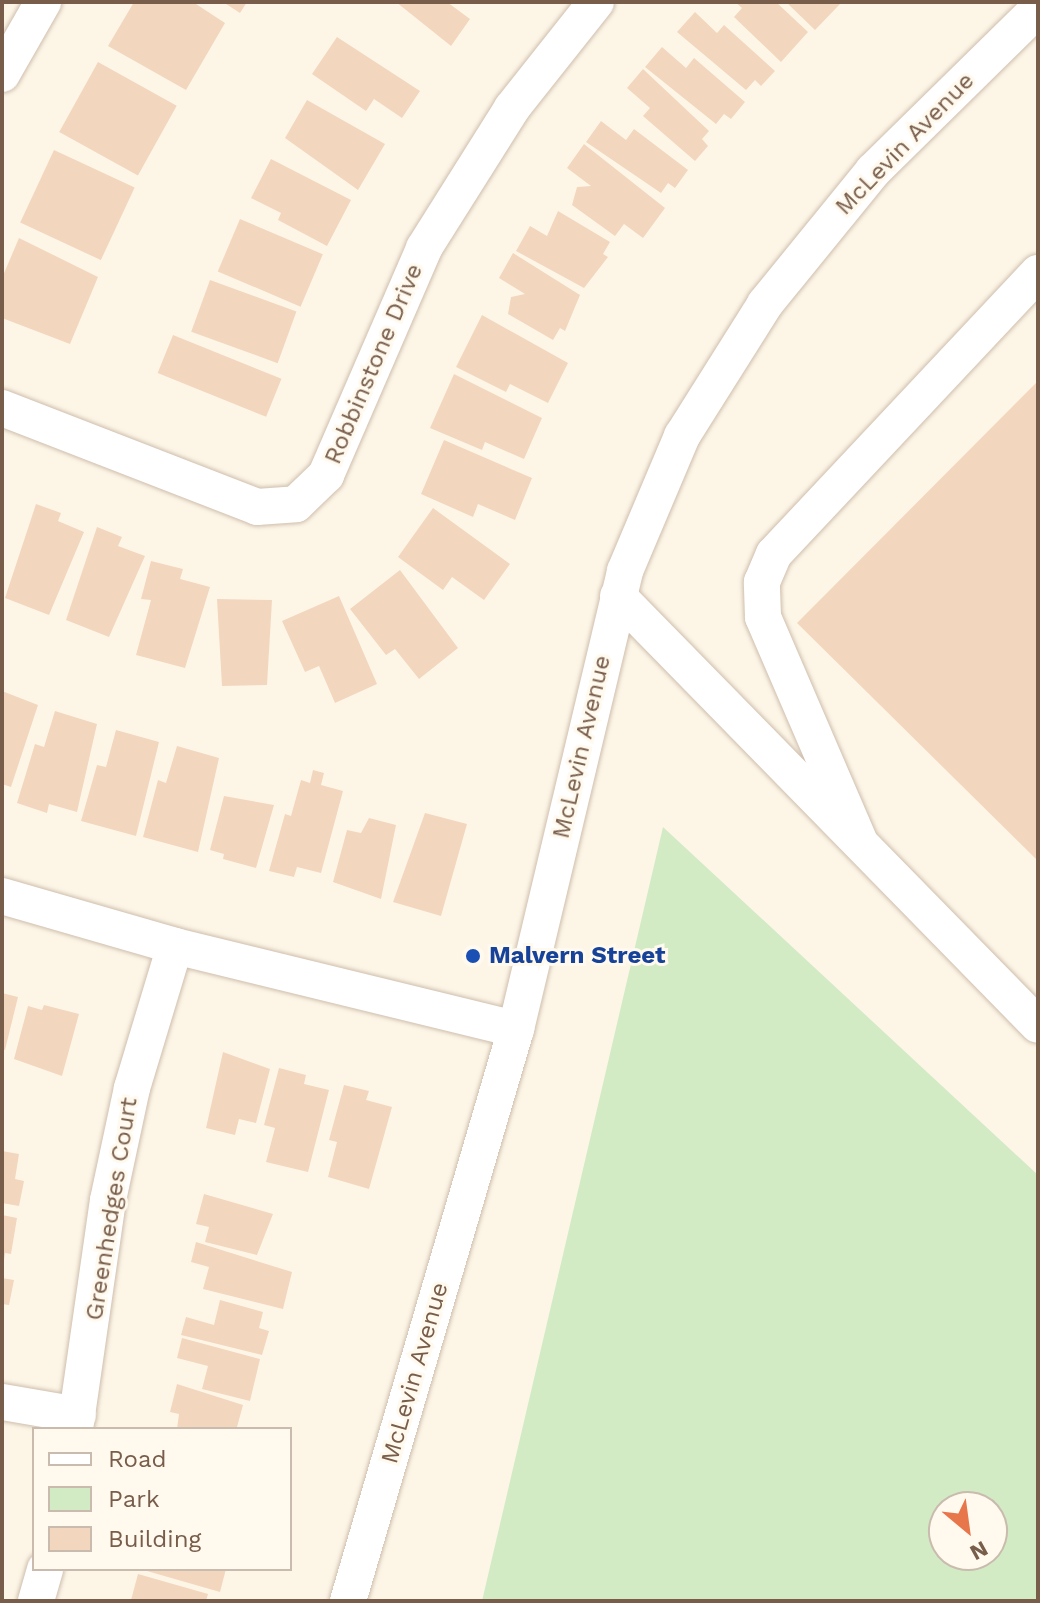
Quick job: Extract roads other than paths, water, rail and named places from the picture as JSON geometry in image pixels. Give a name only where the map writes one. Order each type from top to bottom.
[{"type":"street","points":[[2,74],[43,2]]},
{"type":"street","name":"Robbinstone Drive","points":[[2,408],[257,507],[296,504],[326,475],[424,248],[512,108],[596,2]]},
{"type":"street","name":"McLevin Avenue","points":[[348,1601],[516,1029],[618,596],[682,436],[765,304],[873,171],[1038,9]]},
{"type":"street","points":[[859,840],[763,617],[762,582],[774,554],[1038,273]]},
{"type":"street","points":[[618,596],[1038,1025]]},
{"type":"street","points":[[2,896],[175,946],[516,1029]]},
{"type":"street","name":"Greenhedges Court","points":[[76,1422],[108,1200],[132,1088],[175,946]]},
{"type":"street","points":[[2,1402],[76,1422]]},
{"type":"street","points":[[36,1601],[44,1571]]},
{"type":"place","name":"Malvern Street","points":[[473,956]]}]
